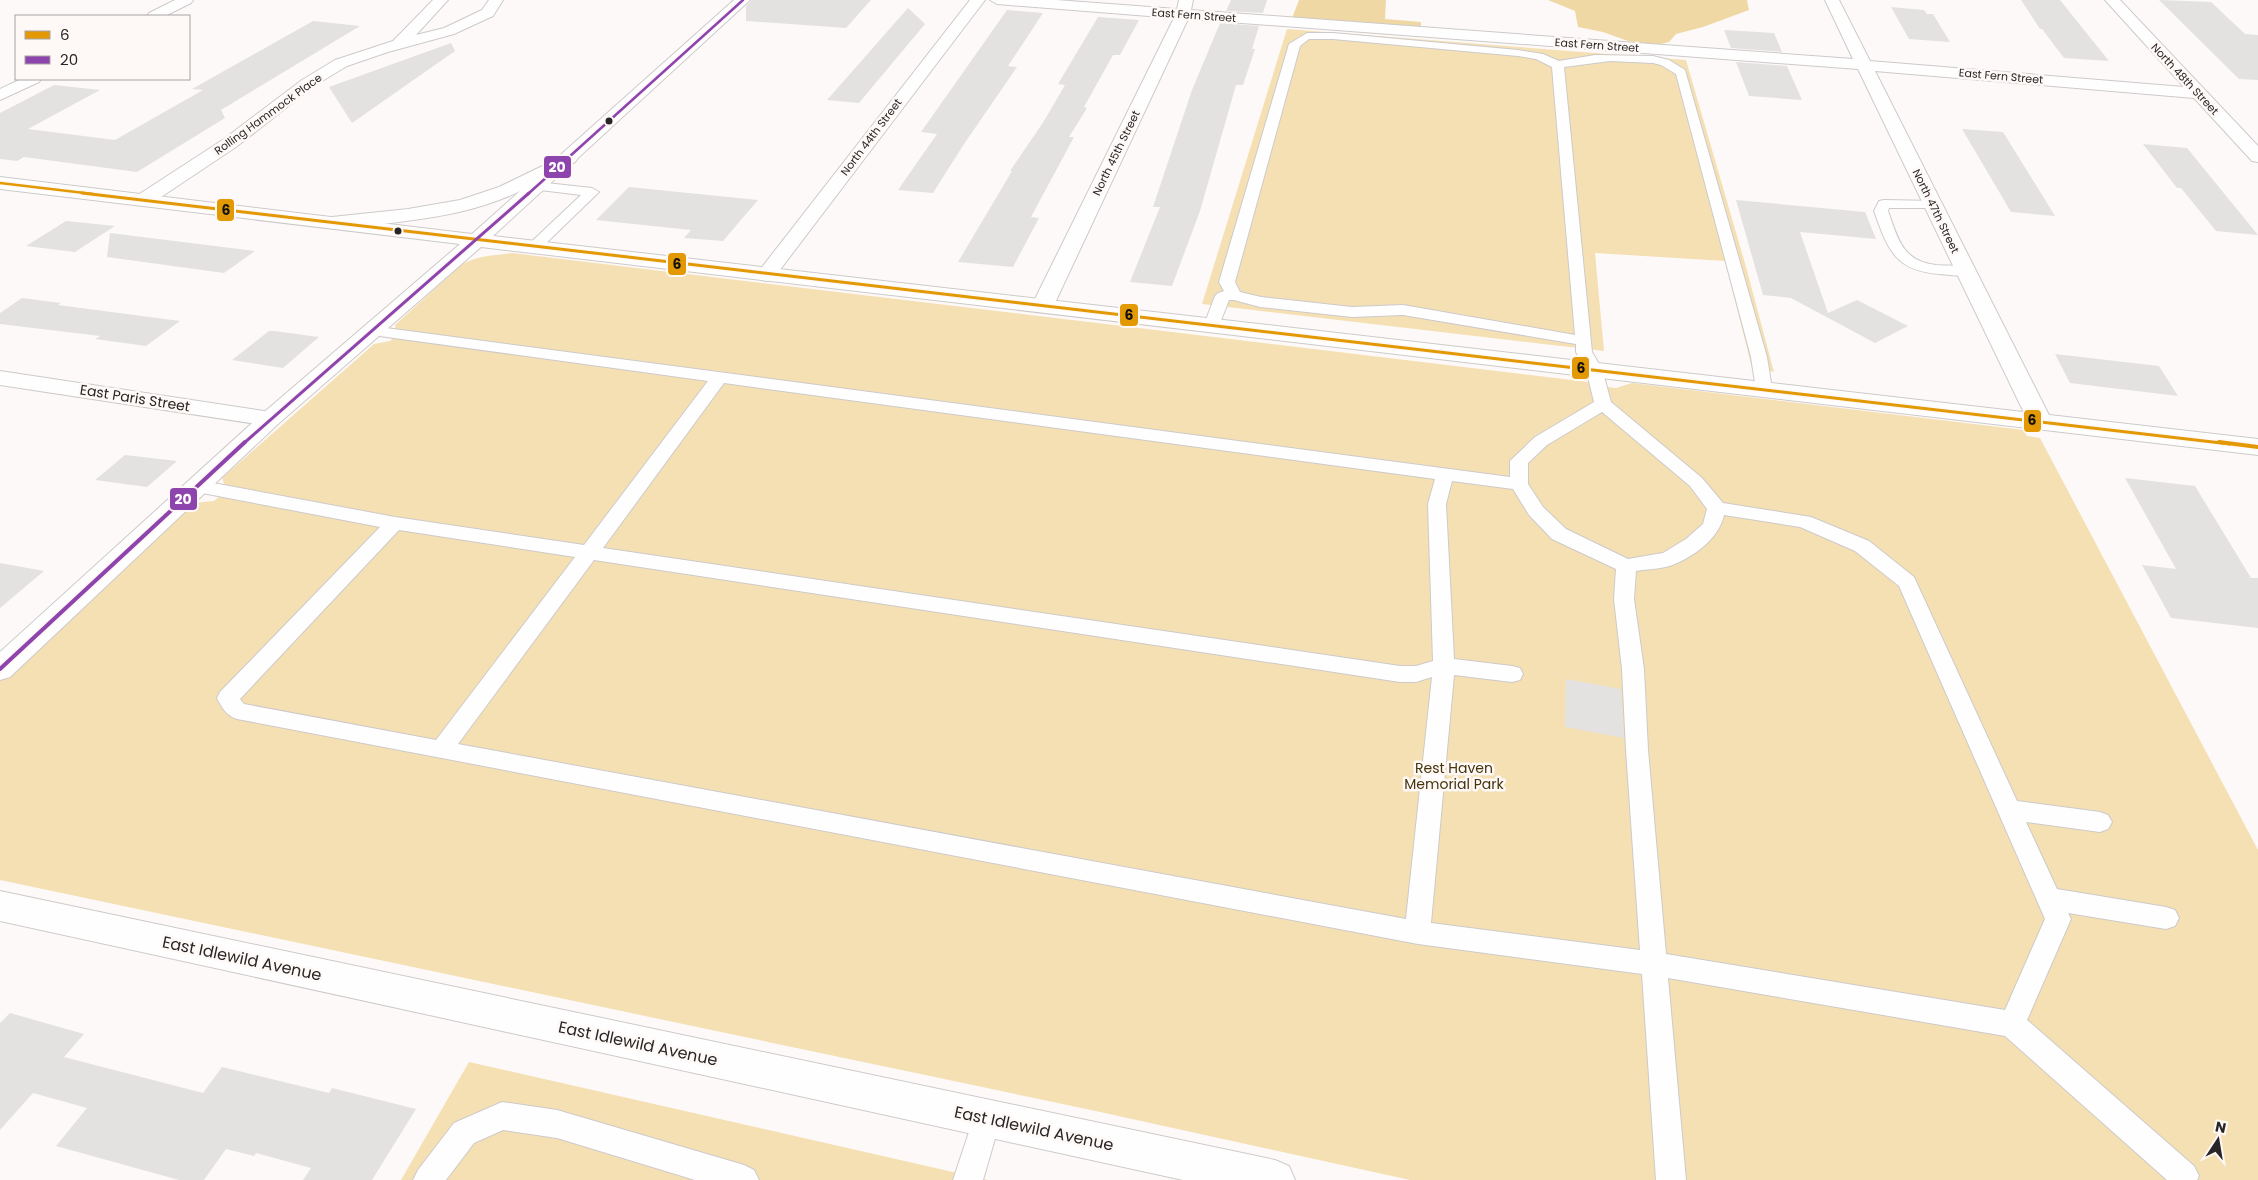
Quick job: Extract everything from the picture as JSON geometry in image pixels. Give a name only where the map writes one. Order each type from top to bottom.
[{"type":"street","points":[[156,15],[186,0]]},
{"type":"street","name":"Rolling Hammock Place","points":[[398,45],[441,0]]},
{"type":"street","name":"Rolling Hammock Place","points":[[145,199],[230,143],[308,83],[341,63],[449,31],[488,13],[496,0]]},
{"type":"street","points":[[0,670],[270,418],[476,241],[743,0]]},
{"type":"street","name":"North 44th Street","points":[[766,275],[978,0]]},
{"type":"street","name":"East Fern Street","points":[[996,0],[1185,7],[2198,93]]},
{"type":"street","name":"North 47th Street","points":[[1832,0],[2040,421]]},
{"type":"street","name":"North 48th Street","points":[[2112,0],[2258,157]]},
{"type":"street","name":"North 45th Street","points":[[1043,305],[1185,7]]},
{"type":"street","points":[[0,96],[31,80]]},
{"type":"street","points":[[332,222],[391,217],[443,209],[483,199],[527,181],[569,158]]},
{"type":"street","points":[[0,183],[145,199],[533,248],[1043,305],[2258,447]]},
{"type":"street","name":"East Paris Street","points":[[0,378],[270,418]]},
{"type":"street","name":"East Idlewild Avenue","points":[[0,906],[1276,1180]]},
{"type":"lane","points":[[1234,295],[1227,282],[1295,44],[1306,36],[1333,36],[1518,53],[1539,56],[1558,65],[1572,60],[1605,58],[1664,62],[1681,72],[1759,358],[1764,389]]},
{"type":"lane","points":[[1558,65],[1584,352],[1594,369],[1603,404],[1696,482],[1718,508],[1804,521],[1862,546],[1907,582],[2058,920],[2012,1024]]},
{"type":"lane","points":[[533,248],[592,192],[537,186]]},
{"type":"lane","points":[[1933,204],[1891,203],[1884,204],[1881,211],[1894,243],[1909,262],[1926,267],[1966,271]]},
{"type":"lane","points":[[1212,325],[1223,296],[1234,295],[1260,302],[1326,310],[1352,312],[1404,310],[1584,341]]},
{"type":"lane","points":[[371,331],[1519,484]]},
{"type":"lane","points":[[441,750],[720,377]]},
{"type":"lane","points":[[1603,404],[1542,441],[1519,461],[1519,484],[1536,511],[1559,534],[1626,566],[1668,559],[1693,544],[1712,527],[1718,508]]},
{"type":"lane","points":[[1418,933],[1444,666],[1437,504],[1445,474]]},
{"type":"lane","points":[[198,486],[395,523],[1400,674],[1416,674],[1444,666],[1512,674]]},
{"type":"lane","points":[[395,523],[228,698],[237,711],[1418,933],[1653,964],[2012,1024],[2184,1176]]},
{"type":"lane","points":[[1626,566],[1624,599],[1633,670],[1637,750],[1671,1180]]},
{"type":"lane","points":[[2010,810],[2100,822]]},
{"type":"lane","points":[[2049,899],[2166,918]]},
{"type":"lane","points":[[428,1180],[464,1133],[502,1116],[557,1124],[744,1180]]},
{"type":"lane","points":[[968,1180],[987,1118]]},
{"type":"green space","points":[[1287,29],[1686,60],[1746,267],[1774,372],[1752,368],[1725,261],[1595,253],[1604,351],[1202,304]]},
{"type":"green space","name":"Rest Haven Memorial Park","points":[[512,253],[1589,382],[1591,385],[1616,388],[1632,383],[2024,430],[2027,436],[2040,438],[2258,850],[2258,1180],[1410,1180],[1091,1110],[0,880],[0,680],[193,503],[214,501],[230,487],[225,486],[222,478],[374,344],[390,341],[400,331],[396,330],[395,325],[461,265],[479,258]]},
{"type":"green space","points":[[469,1062],[988,1180],[401,1180]]},
{"type":"shaded area","points":[[1299,0],[1386,0],[1385,19],[1421,22],[1421,27],[1292,18]]},
{"type":"shaded area","points":[[1548,0],[1747,0],[1749,10],[1703,27],[1676,34],[1669,42],[1656,45],[1628,41],[1603,32],[1578,27],[1575,11]]},
{"type":"building","points":[[752,0],[871,0],[846,28],[746,21],[746,6]]},
{"type":"building","points":[[1231,0],[1267,0],[1263,13],[1226,11]]},
{"type":"building","points":[[2021,0],[2060,0],[2109,61],[2064,58],[2042,29],[2040,29]]},
{"type":"building","points":[[2159,0],[2211,2],[2245,34],[2258,35],[2258,80],[2239,79]]},
{"type":"building","points":[[1891,7],[1924,10],[1927,14],[1933,14],[1950,42],[1909,39]]},
{"type":"building","points":[[908,8],[925,24],[859,103],[827,100]]},
{"type":"building","points":[[1007,10],[1043,13],[1008,66],[1017,67],[933,193],[898,190],[937,134],[921,132]]},
{"type":"building","points":[[1098,17],[1139,20],[1120,55],[1113,55],[1084,107],[1087,108],[1069,137],[1074,137],[1031,217],[1039,218],[1013,267],[958,262],[1012,171],[1010,171],[1044,121],[1065,85],[1058,84]]},
{"type":"building","points":[[313,21],[360,26],[221,110],[225,118],[137,172],[24,157],[17,161],[0,159],[0,113],[54,85],[100,90],[28,129],[115,140],[203,90],[192,89]]},
{"type":"building","points":[[1220,23],[1259,26],[1252,49],[1255,49],[1243,85],[1236,85],[1200,211],[1172,286],[1130,282],[1160,207],[1153,207],[1192,90]]},
{"type":"building","points":[[1724,30],[1774,33],[1782,52],[1731,48]]},
{"type":"building","points":[[451,43],[455,51],[352,123],[329,87]]},
{"type":"building","points":[[1736,62],[1787,66],[1802,100],[1749,96]]},
{"type":"building","points":[[1962,129],[2003,132],[2055,216],[2011,212]]},
{"type":"building","points":[[2143,144],[2187,148],[2258,235],[2216,231],[2181,188],[2177,188]]},
{"type":"building","points":[[629,187],[758,200],[723,241],[684,238],[691,230],[596,220]]},
{"type":"building","points":[[1736,200],[1865,212],[1876,239],[1800,232],[1828,313],[1857,300],[1908,326],[1875,343],[1791,298],[1763,295]]},
{"type":"building","points":[[66,221],[115,226],[75,252],[26,246]]},
{"type":"building","points":[[110,233],[255,251],[224,273],[107,257]]},
{"type":"building","points":[[22,298],[61,303],[58,305],[180,321],[146,346],[95,339],[100,336],[0,324],[0,313]]},
{"type":"building","points":[[269,331],[319,337],[283,368],[232,360]]},
{"type":"building","points":[[2055,354],[2159,366],[2178,396],[2070,383]]},
{"type":"building","points":[[125,455],[177,461],[147,487],[95,480]]},
{"type":"building","points":[[2125,478],[2195,486],[2251,578],[2258,578],[2258,628],[2171,618],[2142,565],[2176,569]]},
{"type":"building","points":[[0,563],[44,571],[0,608]]},
{"type":"building","points":[[1566,679],[1621,689],[1624,738],[1565,727]]},
{"type":"building","points":[[10,1013],[84,1034],[64,1057],[203,1093],[222,1067],[329,1093],[332,1088],[416,1109],[372,1180],[303,1180],[311,1168],[256,1153],[254,1156],[226,1149],[204,1180],[179,1180],[56,1146],[87,1108],[33,1093],[0,1130],[0,1023]]},
{"type":"transit line","name":"20","points":[[0,669],[270,419],[476,241],[743,0]]},
{"type":"transit line","name":"6","points":[[0,183],[766,275],[1043,305],[2258,447]]}]
